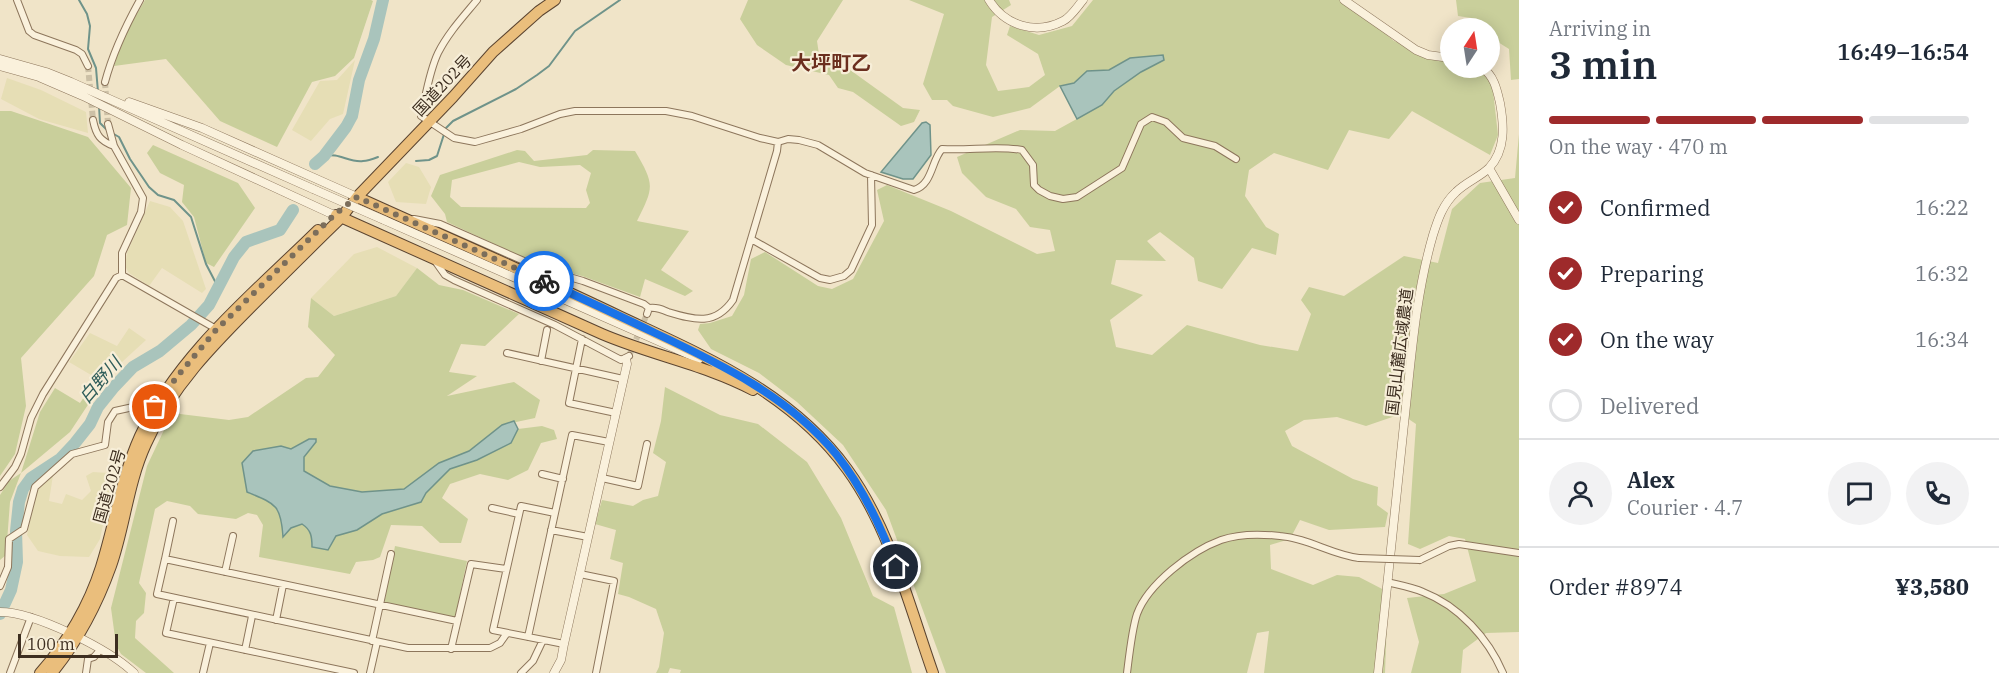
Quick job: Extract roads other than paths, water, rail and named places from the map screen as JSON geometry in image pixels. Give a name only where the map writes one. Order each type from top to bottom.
[{"type":"highway","name":"国道202号","points":[[40,673],[74,636],[100,569],[123,481],[139,438],[155,407],[176,378],[357,197],[453,98],[493,52],[539,11],[555,0]]},
{"type":"highway","points":[[357,197],[594,303],[716,362],[743,376],[782,405],[819,436],[855,480],[881,528],[933,673]]},
{"type":"highway","points":[[337,216],[623,343],[707,370],[744,385],[781,407],[819,436]]},
{"type":"highway","name":"国道202号","points":[[52,673],[94,608],[111,564],[131,483],[146,442],[161,413],[220,332]]},
{"type":"street","points":[[17,0],[29,31],[34,35],[76,50],[82,54],[88,66]]},
{"type":"street","points":[[105,82],[121,34],[140,0]]},
{"type":"street","points":[[477,0],[444,44],[432,68],[421,116],[440,130],[462,141],[475,142],[575,111],[666,111],[692,116],[759,138],[778,142],[788,139],[799,140],[818,145],[865,173],[914,190],[920,188],[932,172],[942,149],[1008,147],[1022,150],[1030,158],[1034,171],[1034,185],[1050,196],[1063,199],[1077,197],[1122,168],[1141,124],[1152,117],[1166,122],[1183,138],[1215,146],[1236,159]]},
{"type":"street","points":[[989,0],[998,11],[1014,23],[1038,28],[1066,20],[1083,0]]},
{"type":"street","points":[[1344,0],[1416,50],[1440,57]]},
{"type":"street","points":[[0,59],[46,72],[71,82],[384,220],[722,370],[782,405]]},
{"type":"street","points":[[0,66],[39,77],[81,95],[182,145],[337,216]]},
{"type":"street","name":"国見山麓広域農道","points":[[1378,673],[1416,312],[1424,268],[1441,211],[1455,193],[1489,168],[1502,142],[1504,127],[1498,92],[1492,78]]},
{"type":"street","points":[[71,82],[202,128],[357,197]]},
{"type":"street","points":[[81,95],[151,117]]},
{"type":"street","points":[[93,120],[96,135],[105,143],[114,146]]},
{"type":"street","points":[[108,124],[114,146],[143,198],[141,212],[122,253],[122,275]]},
{"type":"street","points":[[399,216],[440,224],[542,269],[582,280],[644,304],[648,311],[655,307],[700,320],[726,311],[733,300],[778,142]]},
{"type":"street","points":[[1489,168],[1519,220]]},
{"type":"street","points":[[751,239],[810,274],[830,280],[844,276],[851,270],[872,225],[871,175]]},
{"type":"street","points":[[434,259],[445,275],[454,280],[555,325],[621,360],[627,358],[561,660],[555,673]]},
{"type":"street","points":[[122,275],[220,332]]},
{"type":"street","points":[[0,487],[15,467],[31,418],[43,394],[116,278],[122,275]]},
{"type":"street","points":[[541,361],[547,330]]},
{"type":"street","points":[[582,339],[569,403],[616,413]]},
{"type":"street","points":[[507,353],[623,379]]},
{"type":"street","points":[[0,586],[8,567],[9,539],[24,530],[35,487],[72,454],[105,445],[108,422],[115,411],[147,404],[155,407]]},
{"type":"street","points":[[528,637],[572,435],[609,442]]},
{"type":"street","points":[[602,478],[638,486],[647,444]]},
{"type":"street","points":[[542,474],[563,478]]},
{"type":"street","points":[[555,513],[521,506],[493,630],[564,644]]},
{"type":"street","points":[[492,508],[519,514]]},
{"type":"street","points":[[174,521],[158,594],[408,648],[490,648],[500,643],[507,633]]},
{"type":"street","points":[[551,530],[588,537]]},
{"type":"street","points":[[225,572],[233,536]]},
{"type":"street","points":[[1127,673],[1137,615],[1142,605],[1157,584],[1172,570],[1218,541],[1257,536],[1281,536],[1309,542],[1359,558],[1420,560],[1449,546],[1459,544],[1519,553]]},
{"type":"street","points":[[370,673],[391,554]]},
{"type":"street","points":[[165,559],[457,621]]},
{"type":"street","points":[[451,649],[471,564],[506,569]]},
{"type":"street","points":[[580,574],[614,581],[596,673]]},
{"type":"street","points":[[1388,582],[1422,591],[1452,607],[1466,619],[1492,652],[1503,673]]},
{"type":"street","points":[[276,620],[283,585]]},
{"type":"street","points":[[174,598],[166,633],[333,671],[354,673]]},
{"type":"street","points":[[0,612],[31,617],[74,636],[113,657],[134,673]]},
{"type":"street","points":[[245,650],[252,616]]},
{"type":"street","points":[[10,673],[31,617]]},
{"type":"street","points":[[520,673],[533,661],[543,640]]},
{"type":"street","points":[[203,673],[210,643]]},
{"type":"street","points":[[86,673],[88,659],[94,657],[100,650]]},
{"type":"water","points":[[1163,55],[1164,60],[1141,72],[1114,91],[1102,105],[1077,119],[1060,86],[1074,83],[1087,71],[1109,70],[1130,58]]},
{"type":"water","points":[[926,122],[930,125],[931,155],[913,179],[903,179],[881,172],[922,123]]},
{"type":"water","points":[[514,421],[518,429],[511,443],[477,460],[450,469],[426,493],[421,502],[382,514],[357,530],[336,536],[328,550],[312,547],[310,534],[302,524],[291,528],[283,537],[281,518],[275,507],[247,492],[242,463],[253,451],[281,446],[291,449],[309,439],[316,439],[304,457],[304,471],[330,486],[362,492],[404,489],[439,463],[469,451],[502,425]]},
{"type":"waterway","points":[[79,0],[87,14],[90,26],[88,49],[96,68],[98,92]]},
{"type":"waterway","name":"白野川","points":[[315,164],[324,156],[352,116],[359,80],[374,39],[383,0]]},
{"type":"waterway","points":[[416,161],[429,160],[437,156],[446,128],[453,121],[516,89],[537,75],[549,66],[575,31],[620,0]]},
{"type":"waterway","points":[[99,106],[100,123],[107,130]]},
{"type":"waterway","points":[[112,133],[119,137],[130,159],[149,187],[158,195],[174,200],[191,217],[206,264],[219,289]]},
{"type":"waterway","points":[[324,156],[334,155],[358,161],[378,157]]},
{"type":"waterway","name":"白野川","points":[[0,614],[11,590],[17,562],[16,531],[19,502],[23,489],[31,478],[60,459],[75,443],[90,424],[98,407],[133,367],[160,351],[191,325],[209,305],[234,257],[246,242],[280,230],[293,210]]},
{"type":"tunnel","points":[[88,66],[93,120]]},
{"type":"tunnel","points":[[105,82],[108,124]]},
{"type":"tunnel","points":[[629,356],[647,314]]},
{"type":"district","name":"大坪町乙","points":[[831,62]]}]
